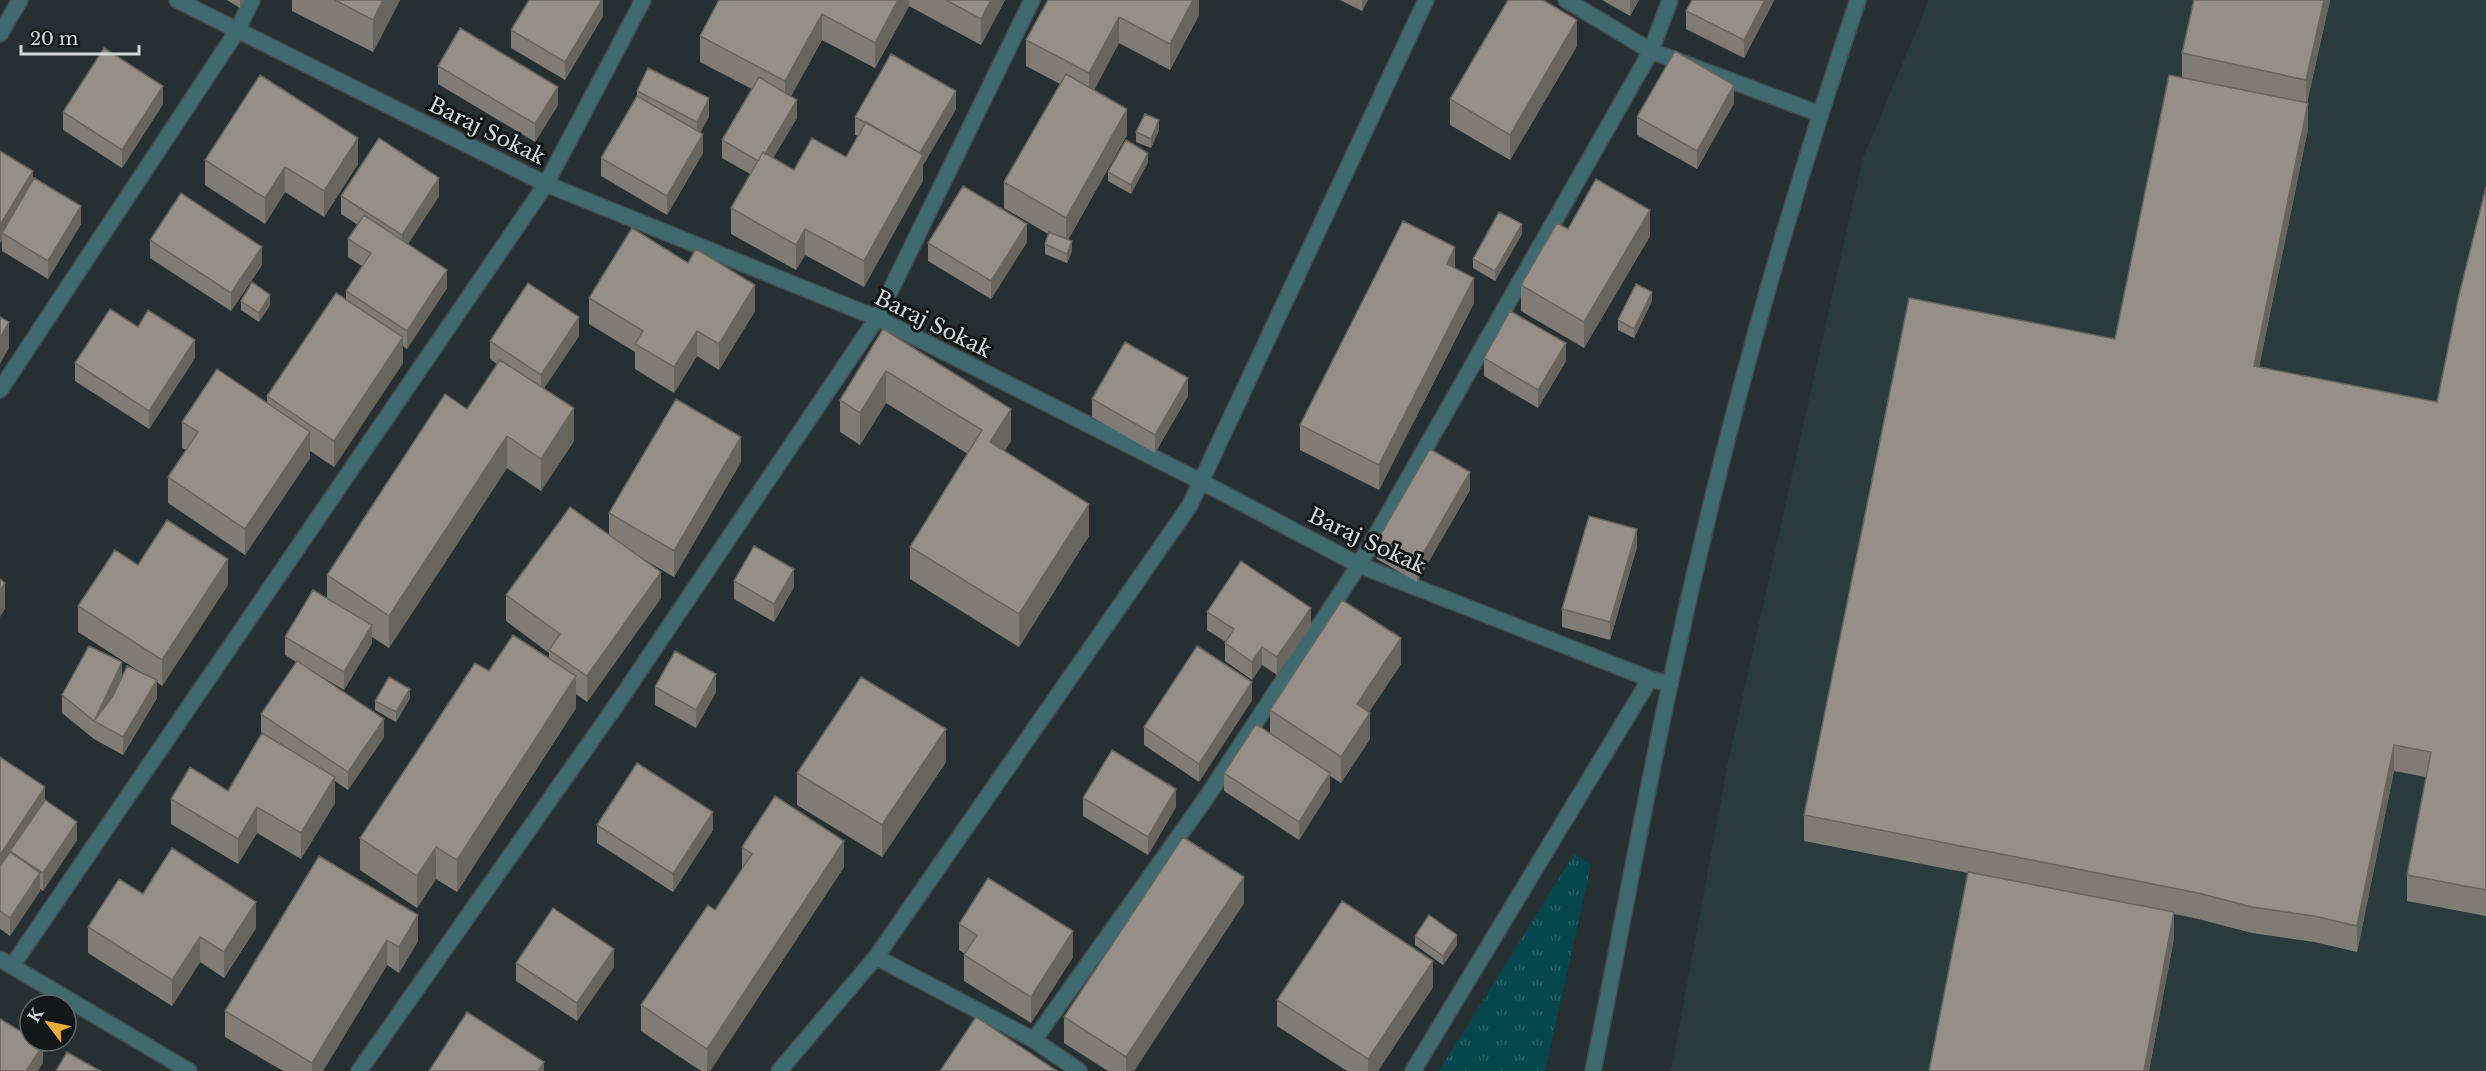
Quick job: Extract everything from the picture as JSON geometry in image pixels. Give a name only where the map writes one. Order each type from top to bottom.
[{"type":"street","points":[[0,34],[20,0]]},
{"type":"street","name":"Baraj Sokak","points":[[177,0],[546,184],[877,318],[1200,481],[1359,565],[1650,679],[1670,684]]},
{"type":"street","points":[[0,390],[237,31],[252,0]]},
{"type":"street","points":[[189,1071],[6,962],[546,184],[643,0]]},
{"type":"street","points":[[358,1071],[617,704],[877,318],[1032,0]]},
{"type":"street","points":[[779,1071],[876,957],[1190,505],[1426,0]]},
{"type":"street","points":[[1566,0],[1652,51],[1820,114]]},
{"type":"street","points":[[1034,1040],[1206,798],[1359,565],[1652,51],[1670,0]]},
{"type":"street","points":[[1593,1071],[1670,684],[1708,522],[1770,278],[1820,114],[1858,0]]},
{"type":"street","points":[[1413,1071],[1650,679]]},
{"type":"street","points":[[876,957],[1034,1040],[1079,1071]]},
{"type":"shaded area","points":[[1929,0],[2486,0],[2486,1071],[1671,1071],[1728,762],[1863,158]]},
{"type":"green space","points":[[1574,854],[1591,865],[1545,1071],[1439,1071]]},
{"type":"building","points":[[335,0],[383,0],[373,20]]},
{"type":"building","points":[[529,0],[602,0],[565,62],[511,30]]},
{"type":"building","points":[[719,0],[898,0],[875,43],[822,14],[785,81],[700,36]]},
{"type":"building","points":[[946,0],[991,0],[981,19]]},
{"type":"building","points":[[1048,0],[1193,0],[1170,44],[1119,17],[1089,73],[1026,40]]},
{"type":"building","points":[[1508,0],[1543,0],[1577,20],[1510,135],[1450,99]]},
{"type":"building","points":[[1692,0],[1765,0],[1744,40],[1686,11]]},
{"type":"building","points":[[2194,0],[2324,0],[2306,80],[2182,53]]},
{"type":"building","points":[[460,28],[558,87],[535,124],[438,66]]},
{"type":"building","points":[[104,48],[163,86],[122,150],[63,112]]},
{"type":"building","points":[[1675,51],[1734,85],[1697,151],[1637,117]]},
{"type":"building","points":[[891,54],[956,91],[920,153],[855,117]]},
{"type":"building","points":[[648,68],[709,98],[697,122],[637,91]]},
{"type":"building","points":[[1066,74],[1127,109],[1066,218],[1004,182]]},
{"type":"building","points":[[260,75],[358,138],[324,191],[285,167],[265,198],[205,160]]},
{"type":"building","points":[[2169,75],[2308,103],[2254,366],[2437,402],[2459,295],[2486,187],[2486,890],[2407,875],[2431,752],[2394,745],[2357,926],[2314,916],[2252,907],[2198,893],[1804,815],[1909,298],[2115,339]]},
{"type":"building","points":[[759,77],[797,100],[765,154],[763,152],[758,161],[722,140]]},
{"type":"building","points":[[637,96],[703,134],[667,196],[601,158]]},
{"type":"building","points":[[1145,114],[1159,120],[1151,139],[1136,132]]},
{"type":"building","points":[[866,122],[923,155],[864,261],[805,229],[796,245],[731,208],[763,152],[794,170],[812,138],[846,157]]},
{"type":"building","points":[[379,138],[439,178],[402,235],[341,196]]},
{"type":"building","points":[[1126,140],[1148,153],[1131,185],[1108,172]]},
{"type":"building","points":[[0,151],[33,171],[0,225]]},
{"type":"building","points":[[34,178],[81,206],[48,261],[2,233]]},
{"type":"building","points":[[1596,179],[1650,210],[1584,322],[1521,285],[1557,223],[1568,229]]},
{"type":"building","points":[[963,186],[1027,224],[991,281],[928,243]]},
{"type":"building","points":[[181,193],[262,247],[231,293],[150,240]]},
{"type":"building","points":[[1499,212],[1522,224],[1495,271],[1473,259]]},
{"type":"building","points":[[364,215],[447,270],[407,331],[346,291],[371,253],[348,239]]},
{"type":"building","points":[[1403,221],[1455,247],[1447,264],[1474,278],[1379,465],[1300,425]]},
{"type":"building","points":[[632,228],[688,263],[696,249],[755,285],[719,344],[697,331],[674,367],[635,344],[643,331],[589,298]]},
{"type":"building","points":[[1049,232],[1072,241],[1067,254],[1045,244]]},
{"type":"building","points":[[252,282],[270,295],[259,313],[241,301]]},
{"type":"building","points":[[528,283],[579,317],[541,375],[490,341]]},
{"type":"building","points":[[1636,284],[1652,292],[1634,329],[1618,320]]},
{"type":"building","points":[[336,293],[403,337],[334,441],[267,396]]},
{"type":"building","points":[[110,309],[138,327],[148,310],[195,340],[149,411],[75,363]]},
{"type":"building","points":[[1510,311],[1566,343],[1538,390],[1484,358]]},
{"type":"building","points":[[0,317],[9,322],[0,338]]},
{"type":"building","points":[[883,329],[1011,409],[990,442],[1089,504],[1019,614],[910,547],[982,430],[886,371],[860,413],[840,400]]},
{"type":"building","points":[[1125,342],[1188,378],[1155,435],[1092,399]]},
{"type":"building","points":[[500,360],[574,408],[541,459],[507,436],[389,616],[327,575],[445,394],[467,409]]},
{"type":"building","points":[[217,369],[310,432],[245,529],[168,477],[198,432],[182,422]]},
{"type":"building","points":[[676,399],[741,437],[674,551],[609,513]]},
{"type":"building","points":[[1430,449],[1470,472],[1417,564],[1377,541]]},
{"type":"building","points":[[570,507],[661,572],[587,676],[549,650],[560,634],[506,595]]},
{"type":"building","points":[[1589,516],[1637,529],[1610,622],[1562,609]]},
{"type":"building","points":[[167,520],[228,559],[162,660],[78,606],[115,550],[138,565]]},
{"type":"building","points":[[754,546],[794,569],[774,604],[734,581]]},
{"type":"building","points":[[1241,561],[1311,608],[1277,657],[1262,647],[1252,662],[1225,643],[1234,629],[1207,612]]},
{"type":"building","points":[[0,579],[5,583],[0,591]]},
{"type":"building","points":[[313,590],[372,625],[344,672],[285,637]]},
{"type":"building","points":[[1342,600],[1401,638],[1357,704],[1370,713],[1341,757],[1270,710]]},
{"type":"building","points":[[513,635],[576,676],[457,860],[436,847],[417,876],[360,838],[475,663],[489,671]]},
{"type":"building","points":[[89,646],[122,662],[94,721],[62,695]]},
{"type":"building","points":[[1197,646],[1252,682],[1199,764],[1144,727]]},
{"type":"building","points":[[675,651],[716,674],[696,710],[655,687]]},
{"type":"building","points":[[297,661],[384,719],[348,772],[261,714]]},
{"type":"building","points":[[127,666],[157,680],[123,737],[94,721],[113,696]]},
{"type":"building","points":[[389,677],[410,689],[396,712],[375,701]]},
{"type":"building","points":[[861,677],[946,729],[882,825],[797,773]]},
{"type":"building","points":[[1256,724],[1330,773],[1299,822],[1224,773]]},
{"type":"building","points":[[262,733],[335,777],[301,833],[257,807],[238,839],[171,799],[190,767],[228,791]]},
{"type":"building","points":[[1112,750],[1176,789],[1148,837],[1083,798]]},
{"type":"building","points":[[0,757],[45,787],[0,855]]},
{"type":"building","points":[[637,763],[713,812],[673,874],[597,825]]},
{"type":"building","points":[[775,796],[844,841],[707,1049],[641,1005],[708,905],[715,910],[752,854],[742,847]]},
{"type":"building","points":[[45,800],[77,822],[43,873],[10,851]]},
{"type":"building","points":[[1183,837],[1244,877],[1126,1057],[1064,1017]]},
{"type":"building","points":[[172,848],[256,902],[224,952],[200,937],[172,980],[88,927],[119,879],[143,894]]},
{"type":"building","points":[[10,852],[40,873],[10,918],[0,911],[0,866]]},
{"type":"building","points":[[319,856],[418,915],[399,947],[387,940],[312,1063],[225,1011]]},
{"type":"building","points":[[1968,872],[2174,912],[2144,1071],[1929,1071]]},
{"type":"building","points":[[988,878],[1073,931],[1031,997],[964,955],[977,935],[959,924]]},
{"type":"building","points":[[1342,901],[1433,961],[1368,1059],[1277,1000]]},
{"type":"building","points":[[553,908],[614,949],[577,1003],[516,963]]},
{"type":"building","points":[[1429,915],[1457,935],[1443,956],[1415,936]]},
{"type":"building","points":[[467,1012],[544,1062],[538,1071],[429,1071]]},
{"type":"building","points":[[976,1017],[1057,1071],[940,1071]]},
{"type":"building","points":[[0,1019],[18,1030],[18,1053],[38,1053],[26,1071],[0,1071]]},
{"type":"building","points":[[66,1053],[69,1053],[100,1071],[56,1071]]}]
